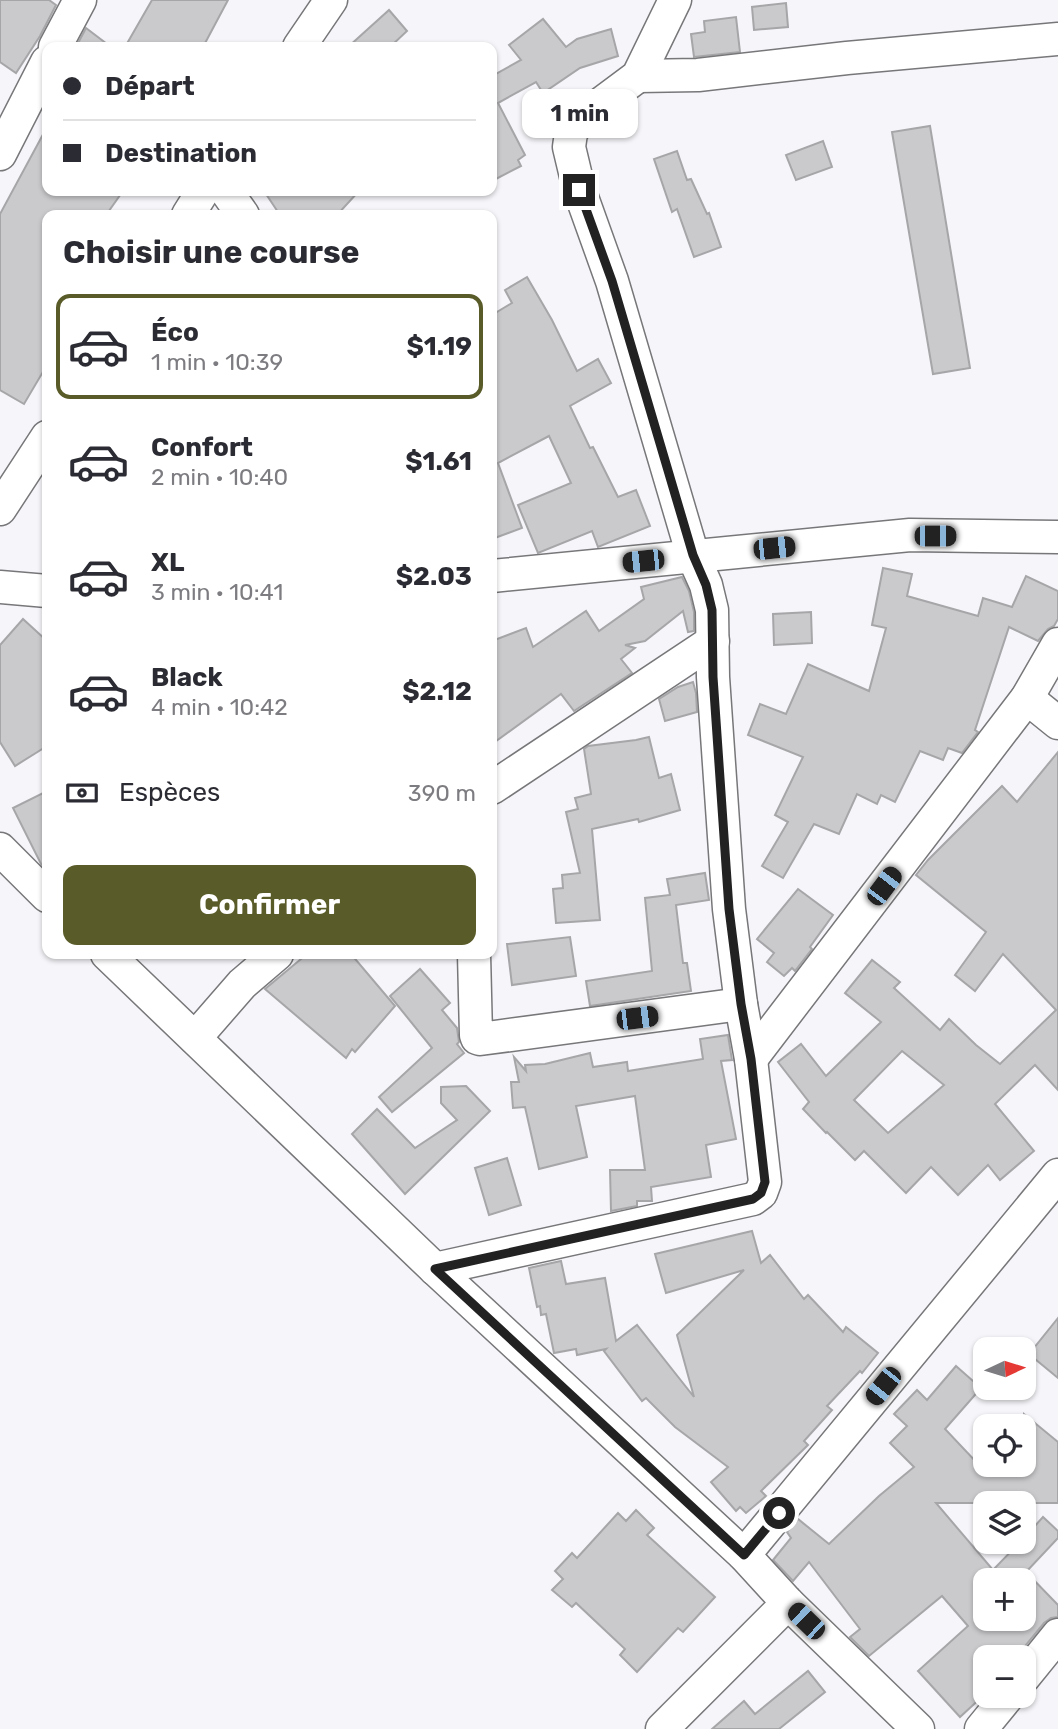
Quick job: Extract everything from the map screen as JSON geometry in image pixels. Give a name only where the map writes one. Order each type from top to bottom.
[{"type":"street","points":[[58,42],[80,0]]},
{"type":"street","points":[[302,42],[331,0]]},
{"type":"street","points":[[435,1269],[753,1199],[761,1193],[765,1182],[751,1059],[729,909],[710,597],[693,555],[612,281],[579,190],[569,147],[571,133],[579,120],[638,76],[675,0]]},
{"type":"street","points":[[638,76],[698,75],[1058,39]]},
{"type":"street","points":[[0,153],[42,72]]},
{"type":"street","points":[[0,509],[42,445]]},
{"type":"street","points":[[497,575],[910,535],[1058,537]]},
{"type":"street","points":[[0,587],[42,591]]},
{"type":"street","points":[[497,785],[713,641]]},
{"type":"street","points":[[751,1059],[1027,698],[1058,644]]},
{"type":"street","points":[[1027,698],[1058,723]]},
{"type":"street","points":[[0,849],[42,891]]},
{"type":"street","points":[[112,959],[435,1269],[744,1555],[788,1603],[918,1729]]},
{"type":"street","points":[[195,1038],[242,984],[271,959]]},
{"type":"street","points":[[474,959],[476,1035],[481,1039],[741,1004]]},
{"type":"street","points":[[744,1555],[1058,1175]]},
{"type":"street","points":[[662,1729],[788,1603]]},
{"type":"street","points":[[1036,1662],[1058,1635]]},
{"type":"street","points":[[981,1729],[998,1708]]},
{"type":"building","points":[[0,0],[49,0],[56,5],[16,73],[0,62]]},
{"type":"building","points":[[152,0],[228,0],[206,42],[128,42]]},
{"type":"building","points":[[786,3],[788,27],[754,30],[752,7]]},
{"type":"building","points":[[389,10],[407,31],[395,42],[354,42]]},
{"type":"building","points":[[736,17],[740,52],[694,57],[691,34],[705,32],[704,21]]},
{"type":"building","points":[[543,19],[566,47],[577,39],[611,29],[618,56],[580,68],[543,93],[536,82],[498,103],[525,155],[518,160],[521,166],[497,178],[497,73],[521,60],[509,45]]},
{"type":"building","points":[[86,28],[104,42],[79,42]]},
{"type":"building","points":[[930,126],[970,368],[933,374],[892,132]]},
{"type":"building","points":[[42,136],[42,196],[119,196],[110,210],[42,210],[42,373],[24,404],[0,390],[0,214]]},
{"type":"building","points":[[823,141],[832,167],[796,180],[786,155]]},
{"type":"building","points":[[677,151],[687,180],[691,179],[707,214],[709,213],[721,247],[694,257],[677,209],[672,212],[654,159]]},
{"type":"building","points":[[267,196],[354,196],[342,210],[277,210]]},
{"type":"building","points":[[527,277],[577,371],[598,359],[611,383],[570,406],[618,497],[636,490],[650,526],[598,547],[592,531],[538,553],[518,505],[571,483],[549,436],[498,463],[522,528],[497,537],[497,312],[512,303],[505,290]]},
{"type":"building","points":[[883,568],[912,574],[907,596],[978,616],[983,598],[1012,607],[1026,576],[1058,591],[1058,619],[1038,641],[1009,627],[975,730],[978,732],[962,753],[948,748],[943,760],[920,751],[895,802],[881,795],[877,804],[857,794],[839,834],[814,824],[783,878],[762,866],[788,822],[775,815],[803,757],[748,735],[760,704],[786,714],[808,664],[869,691],[886,628],[872,625]]},
{"type":"building","points":[[682,577],[694,612],[694,631],[688,632],[683,611],[645,641],[625,645],[635,648],[621,659],[632,673],[574,711],[561,694],[497,740],[497,639],[526,628],[533,647],[586,611],[599,631],[644,599],[641,587]]},
{"type":"building","points":[[811,612],[812,643],[774,645],[773,614]]},
{"type":"building","points":[[23,619],[42,636],[42,749],[15,766],[0,742],[0,645]]},
{"type":"building","points":[[693,682],[697,712],[665,721],[659,699],[678,687]]},
{"type":"building","points":[[649,737],[659,778],[671,774],[680,810],[639,822],[638,819],[592,829],[600,920],[556,923],[553,889],[563,888],[562,875],[580,873],[566,812],[578,809],[575,798],[591,794],[584,749],[588,746]]},
{"type":"building","points":[[1058,752],[1058,1090],[1035,1065],[995,1104],[1034,1151],[1000,1180],[988,1165],[958,1195],[931,1167],[906,1193],[864,1151],[855,1160],[826,1133],[803,1109],[809,1102],[778,1062],[801,1044],[826,1076],[881,1022],[845,993],[872,960],[900,982],[894,988],[940,1030],[949,1019],[1000,1064],[1056,1010],[1003,954],[975,991],[955,975],[986,932],[916,875],[1002,786],[1017,802]],"holes":[[[902,1051],[944,1085],[888,1133],[854,1100]]]},
{"type":"building","points":[[42,794],[42,865],[41,864],[13,808]]},
{"type":"building","points":[[705,873],[709,900],[676,905],[683,963],[687,963],[691,991],[590,1006],[586,981],[652,971],[645,898],[670,895],[667,879]]},
{"type":"building","points":[[798,889],[833,915],[795,971],[792,968],[784,976],[767,962],[774,953],[757,939]]},
{"type":"building","points":[[570,937],[576,976],[512,985],[507,944]]},
{"type":"building","points":[[301,959],[355,959],[395,1006],[355,1052],[352,1049],[346,1058],[265,989]]},
{"type":"building","points":[[420,969],[450,1003],[442,1010],[457,1028],[457,1044],[464,1053],[392,1112],[379,1097],[432,1048],[390,996]]},
{"type":"building","points":[[728,1035],[732,1060],[721,1061],[736,1139],[706,1145],[711,1177],[651,1187],[652,1201],[637,1201],[637,1206],[611,1211],[610,1170],[645,1170],[635,1096],[576,1106],[587,1157],[539,1169],[525,1107],[513,1108],[511,1082],[519,1082],[514,1057],[526,1071],[525,1065],[545,1064],[590,1053],[593,1067],[627,1062],[628,1071],[703,1059],[700,1039]]},
{"type":"building","points":[[466,1086],[490,1111],[405,1194],[352,1134],[377,1109],[415,1148],[457,1120],[441,1103],[441,1087]]},
{"type":"building","points":[[507,1158],[521,1205],[489,1215],[475,1168]]},
{"type":"building","points":[[752,1231],[761,1263],[770,1255],[804,1299],[808,1295],[843,1332],[846,1327],[878,1353],[862,1373],[860,1371],[827,1406],[832,1410],[804,1441],[808,1445],[761,1491],[766,1496],[746,1513],[740,1507],[736,1511],[711,1482],[728,1467],[675,1427],[646,1398],[642,1401],[604,1351],[606,1349],[577,1355],[576,1349],[554,1353],[546,1314],[541,1315],[540,1306],[537,1307],[529,1268],[561,1261],[566,1284],[605,1278],[616,1341],[637,1325],[694,1397],[677,1335],[744,1270],[666,1293],[655,1254]]},
{"type":"building","points":[[1058,1318],[1058,1378],[1036,1360],[1036,1345]]},
{"type":"building","points":[[956,1366],[973,1381],[973,1397],[945,1429],[973,1459],[973,1477],[1036,1477],[1036,1424],[1058,1442],[1058,1503],[1036,1503],[1036,1491],[973,1491],[973,1503],[936,1503],[973,1546],[973,1554],[979,1554],[991,1568],[973,1568],[973,1631],[1036,1631],[1036,1582],[1058,1605],[1058,1617],[1044,1623],[1026,1645],[973,1645],[973,1705],[960,1717],[918,1671],[968,1626],[942,1596],[869,1656],[850,1637],[860,1629],[809,1562],[793,1581],[773,1560],[791,1538],[787,1532],[798,1519],[829,1544],[914,1467],[890,1443],[907,1426],[894,1414],[917,1390],[927,1400]]},
{"type":"building","points":[[636,1510],[654,1528],[647,1535],[715,1597],[683,1632],[678,1628],[637,1672],[620,1655],[625,1649],[576,1603],[572,1607],[552,1590],[563,1579],[555,1571],[572,1553],[577,1558],[618,1513],[626,1521]]},
{"type":"building","points":[[1043,1517],[1058,1531],[1058,1538],[1030,1568],[995,1568],[1008,1554],[1036,1554],[1036,1525]]},
{"type":"building","points":[[808,1671],[825,1692],[779,1729],[712,1729],[744,1701],[755,1714]]},
{"type":"route","points":[[579,190],[612,281],[693,555],[710,597],[729,909],[751,1059],[765,1182],[761,1193],[753,1199],[435,1269],[744,1555],[779,1513]]}]
